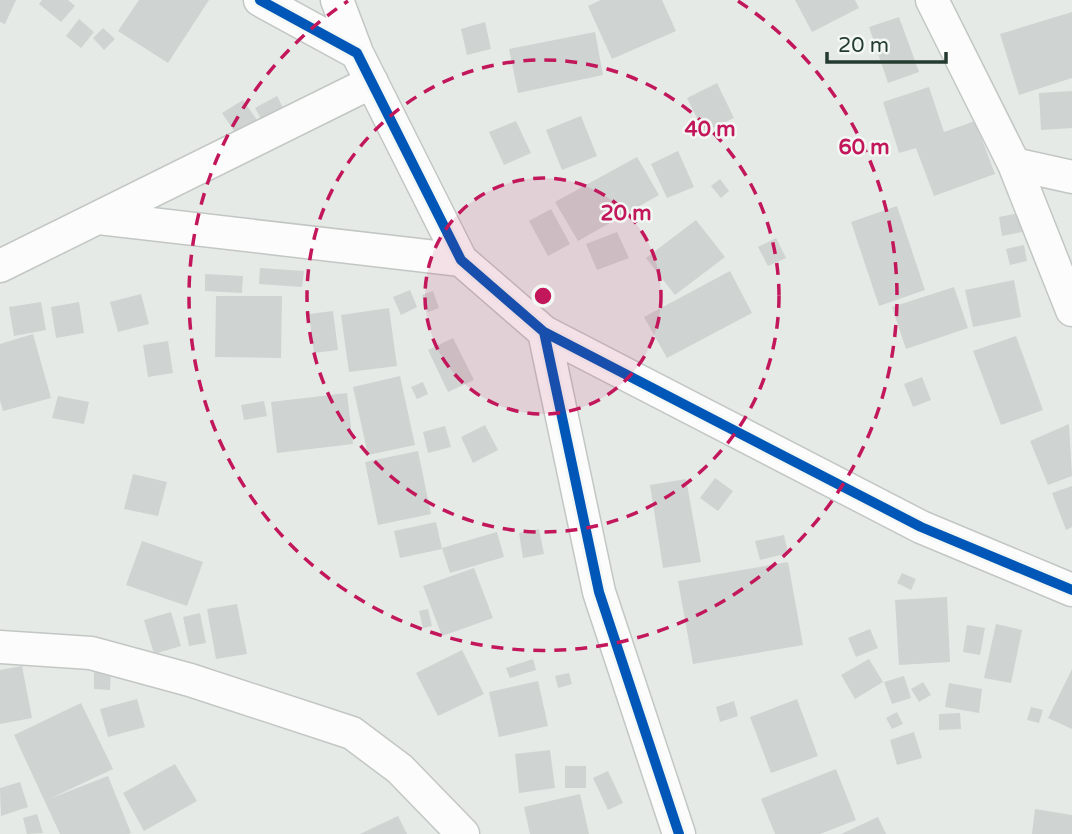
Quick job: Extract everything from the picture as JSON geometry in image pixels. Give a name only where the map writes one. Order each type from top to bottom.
[{"type":"street","points":[[260,0],[357,53]]},
{"type":"street","points":[[337,0],[357,53],[461,260],[544,332],[921,527],[1072,590]]},
{"type":"street","points":[[932,0],[1014,164],[1072,310]]},
{"type":"street","points":[[0,266],[372,82]]},
{"type":"street","points":[[1014,164],[1072,177]]},
{"type":"street","points":[[99,218],[461,260]]},
{"type":"street","points":[[544,332],[599,592],[680,834]]},
{"type":"street","points":[[0,647],[91,653],[212,687],[352,733],[400,769],[463,834]]},
{"type":"building","points":[[0,0],[16,0],[5,24],[0,22]]},
{"type":"building","points":[[42,0],[68,0],[75,6],[61,22],[39,4]]},
{"type":"building","points":[[139,0],[209,0],[168,63],[118,31]]},
{"type":"building","points":[[601,0],[662,0],[676,31],[612,59],[588,6]]},
{"type":"building","points":[[795,0],[855,0],[859,8],[812,32]]},
{"type":"building","points":[[1072,12],[1072,78],[1019,95],[1000,34]]},
{"type":"building","points":[[899,17],[919,72],[888,83],[869,27]]},
{"type":"building","points":[[79,19],[94,32],[81,48],[66,36]]},
{"type":"building","points":[[485,22],[491,49],[467,55],[461,29]]},
{"type":"building","points":[[103,28],[115,39],[104,50],[93,38]]},
{"type":"building","points":[[595,32],[603,75],[518,93],[509,49]]},
{"type":"building","points":[[717,83],[734,118],[704,132],[687,98]]},
{"type":"building","points":[[929,87],[944,132],[975,121],[995,174],[934,196],[916,148],[899,153],[883,102]]},
{"type":"building","points":[[1072,91],[1072,128],[1041,130],[1039,93]]},
{"type":"building","points":[[277,96],[289,119],[267,130],[255,108]]},
{"type":"building","points":[[243,100],[257,120],[236,134],[222,113]]},
{"type":"building","points":[[581,116],[597,156],[562,170],[546,130]]},
{"type":"building","points":[[516,121],[531,153],[504,165],[489,132]]},
{"type":"building","points":[[678,151],[694,187],[667,198],[651,164]]},
{"type":"building","points":[[637,157],[659,195],[578,241],[555,202]]},
{"type":"building","points":[[720,179],[729,191],[721,198],[711,186]]},
{"type":"building","points":[[897,206],[925,290],[879,306],[851,222]]},
{"type":"building","points":[[551,209],[570,244],[548,256],[529,221]]},
{"type":"building","points":[[1019,213],[1022,232],[1002,236],[999,217]]},
{"type":"building","points":[[696,220],[725,257],[675,295],[646,258]]},
{"type":"building","points":[[617,232],[629,258],[597,270],[586,244]]},
{"type":"building","points":[[776,238],[786,258],[768,266],[758,247]]},
{"type":"building","points":[[1024,245],[1027,261],[1010,265],[1006,249]]},
{"type":"building","points":[[260,268],[304,271],[302,287],[259,284]]},
{"type":"building","points":[[730,271],[752,313],[667,358],[644,317]]},
{"type":"building","points":[[205,274],[243,276],[242,293],[205,291]]},
{"type":"building","points":[[1014,280],[1021,317],[973,327],[965,290]]},
{"type":"building","points":[[954,287],[968,328],[906,349],[892,307]]},
{"type":"building","points":[[410,290],[417,307],[401,315],[393,297]]},
{"type":"building","points":[[433,291],[439,308],[428,312],[422,295]]},
{"type":"building","points":[[141,294],[149,324],[118,332],[110,302]]},
{"type":"building","points":[[216,296],[282,296],[281,358],[215,357]]},
{"type":"building","points":[[41,302],[46,330],[14,336],[9,307]]},
{"type":"building","points":[[79,302],[84,333],[56,338],[51,307]]},
{"type":"building","points":[[389,308],[397,366],[349,372],[341,315]]},
{"type":"building","points":[[333,311],[338,350],[314,353],[309,314]]},
{"type":"building","points":[[33,334],[51,398],[3,411],[0,400],[0,344]]},
{"type":"building","points":[[1016,336],[1043,410],[1001,425],[973,351]]},
{"type":"building","points":[[453,338],[474,380],[448,392],[428,350]]},
{"type":"building","points":[[168,341],[173,373],[148,377],[143,345]]},
{"type":"building","points":[[400,376],[415,445],[368,455],[353,387]]},
{"type":"building","points":[[922,377],[931,400],[913,407],[904,384]]},
{"type":"building","points":[[423,382],[428,394],[417,399],[411,387]]},
{"type":"building","points":[[347,393],[353,444],[277,453],[271,402]]},
{"type":"building","points":[[58,396],[89,402],[84,424],[52,418]]},
{"type":"building","points":[[264,401],[267,416],[244,420],[241,405]]},
{"type":"building","points":[[1069,424],[1072,476],[1048,485],[1030,441]]},
{"type":"building","points":[[485,425],[498,450],[473,463],[461,437]]},
{"type":"building","points":[[445,426],[451,447],[428,453],[423,432]]},
{"type":"building","points":[[418,451],[431,514],[378,525],[365,462]]},
{"type":"building","points":[[133,474],[167,482],[158,516],[124,509]]},
{"type":"building","points":[[715,478],[733,491],[718,511],[700,498]]},
{"type":"building","points":[[686,479],[701,562],[663,568],[650,485]]},
{"type":"building","points":[[1072,486],[1072,527],[1066,530],[1052,493]]},
{"type":"building","points":[[436,522],[442,549],[400,558],[394,531]]},
{"type":"building","points":[[539,529],[544,554],[523,558],[519,533]]},
{"type":"building","points":[[497,532],[504,557],[450,573],[442,548]]},
{"type":"building","points":[[784,535],[788,553],[760,560],[755,541]]},
{"type":"building","points":[[142,541],[203,562],[187,606],[126,585]]},
{"type":"building","points":[[788,562],[803,645],[693,664],[678,581]]},
{"type":"building","points":[[474,568],[493,618],[442,636],[423,586]]},
{"type":"building","points":[[902,573],[916,579],[911,590],[897,583]]},
{"type":"building","points":[[947,597],[950,662],[899,665],[895,600]]},
{"type":"building","points":[[237,604],[247,654],[216,659],[207,609]]},
{"type":"building","points":[[428,609],[432,626],[423,628],[419,611]]},
{"type":"building","points":[[171,612],[181,646],[154,654],[144,620]]},
{"type":"building","points":[[200,613],[206,643],[189,646],[183,617]]},
{"type":"building","points":[[996,624],[1022,630],[1011,683],[984,678]]},
{"type":"building","points":[[967,625],[985,628],[980,655],[963,652]]},
{"type":"building","points":[[870,629],[878,648],[856,657],[848,638]]},
{"type":"building","points":[[462,650],[484,694],[438,716],[416,673]]},
{"type":"building","points":[[533,659],[536,670],[510,678],[506,668]]},
{"type":"building","points":[[869,659],[883,682],[855,699],[841,675]]},
{"type":"building","points":[[22,666],[32,718],[0,724],[0,670]]},
{"type":"building","points":[[94,666],[111,667],[110,690],[94,689]]},
{"type":"building","points":[[1072,669],[1072,729],[1048,718]]},
{"type":"building","points":[[569,673],[572,684],[558,688],[555,676]]},
{"type":"building","points":[[904,676],[911,698],[892,704],[884,682]]},
{"type":"building","points":[[538,681],[548,726],[499,737],[489,692]]},
{"type":"building","points":[[923,682],[931,695],[919,702],[911,689]]},
{"type":"building","points":[[949,683],[982,689],[979,713],[945,707]]},
{"type":"building","points":[[137,699],[145,727],[108,737],[100,709]]},
{"type":"building","points":[[797,699],[818,756],[771,773],[750,717]]},
{"type":"building","points":[[734,701],[738,716],[720,722],[716,707]]},
{"type":"building","points":[[81,703],[113,769],[49,799],[108,776],[131,833],[60,834],[14,735]]},
{"type":"building","points":[[1031,707],[1043,710],[1039,723],[1027,720]]},
{"type":"building","points":[[897,712],[903,724],[892,729],[886,718]]},
{"type":"building","points":[[960,713],[961,729],[939,730],[939,714]]},
{"type":"building","points":[[914,732],[922,758],[897,765],[890,740]]},
{"type":"building","points":[[550,750],[555,788],[519,793],[515,754]]},
{"type":"building","points":[[175,764],[197,801],[144,831],[123,793]]},
{"type":"building","points":[[565,766],[586,766],[586,788],[565,788]]},
{"type":"building","points":[[836,769],[856,820],[820,834],[775,834],[761,799]]},
{"type":"building","points":[[608,771],[623,803],[608,810],[593,778]]},
{"type":"building","points":[[20,782],[28,807],[1,816],[0,788]]},
{"type":"building","points":[[580,794],[589,834],[530,834],[524,807]]},
{"type":"building","points":[[1035,809],[1072,815],[1072,834],[1032,834]]},
{"type":"building","points":[[37,814],[43,833],[27,834],[23,818]]},
{"type":"building","points":[[398,816],[407,834],[360,834]]},
{"type":"building","points":[[878,817],[886,834],[841,834]]},
{"type":"cycle path","points":[[260,0],[357,53],[461,260],[544,332],[599,592],[679,834]]},
{"type":"cycle path","points":[[544,332],[921,527],[1072,590]]}]
